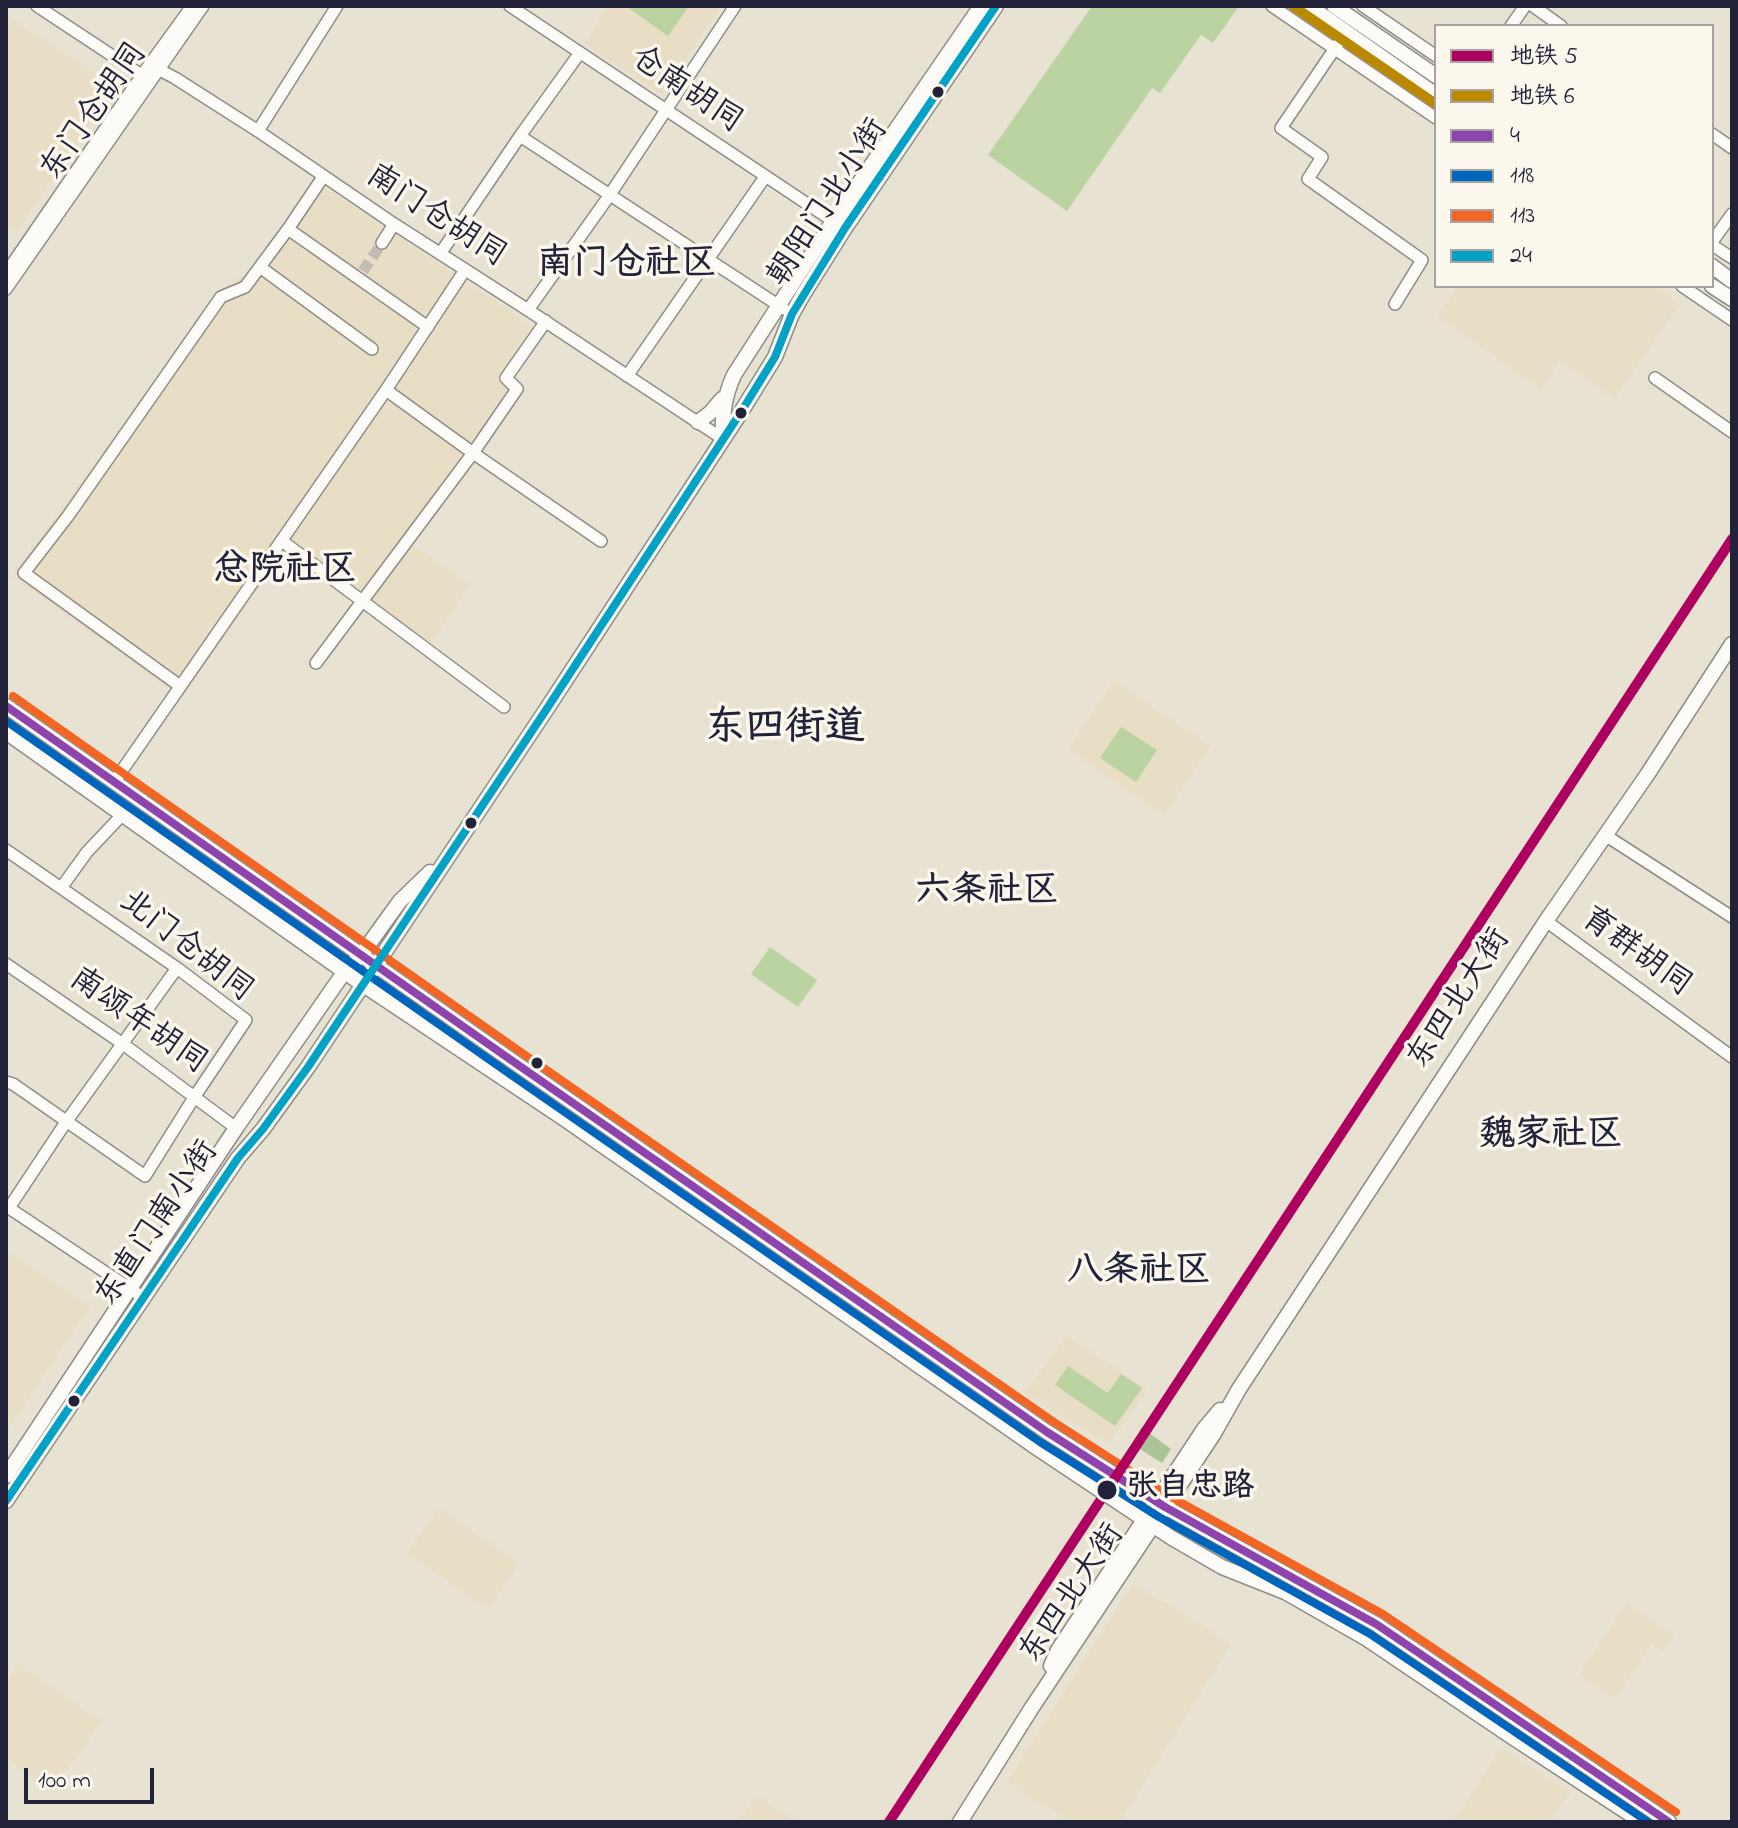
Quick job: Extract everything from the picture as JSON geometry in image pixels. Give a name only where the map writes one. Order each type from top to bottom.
[{"type":"main road","name":"朝阳门北小街","points":[[723,439],[721,413],[734,375],[833,221],[981,6]]},
{"type":"main road","name":"朝阳门北小街","points":[[375,966],[723,439],[775,357],[792,314],[845,228],[996,6]]},
{"type":"main road","points":[[1309,6],[1434,94]]},
{"type":"main road","points":[[1334,6],[1434,75]]},
{"type":"main road","points":[[1714,268],[1732,281]]},
{"type":"main road","points":[[1714,287],[1732,299]]},
{"type":"main road","points":[[698,422],[725,396]]},
{"type":"main road","name":"东四北大街","points":[[960,1822],[1161,1504],[1213,1435],[1239,1389],[1546,921],[1647,775],[1732,644]]},
{"type":"main road","points":[[6,706],[1047,1432],[1161,1504],[1376,1624],[1669,1822]]},
{"type":"main road","points":[[6,732],[362,984],[563,1118],[1149,1523],[1222,1567],[1285,1592],[1367,1639],[1642,1822]]},
{"type":"main road","name":"朝阳门北小街","points":[[361,955],[400,901],[451,853]]},
{"type":"main road","name":"东直门南小街","points":[[6,1476],[236,1128],[345,971],[361,955]]},
{"type":"main road","name":"东直门南小街","points":[[6,1501],[238,1158],[308,1067],[375,966]]},
{"type":"street","points":[[37,6],[146,78]]},
{"type":"street","name":"东门仓胡同","points":[[6,289],[192,6]]},
{"type":"street","name":"东门仓胡同","points":[[6,273],[146,78],[158,69],[203,6]]},
{"type":"street","points":[[258,131],[337,6]]},
{"type":"street","name":"仓南胡同","points":[[510,6],[833,221]]},
{"type":"street","points":[[528,310],[609,196],[735,6]]},
{"type":"street","points":[[1272,6],[1434,117]]},
{"type":"street","points":[[1363,6],[1434,55]]},
{"type":"street","points":[[1512,24],[1525,6]]},
{"type":"street","points":[[1533,6],[1558,24]]},
{"type":"street","points":[[1346,32],[1281,128],[1322,157],[1308,179],[1422,260],[1395,304]]},
{"type":"street","points":[[440,254],[579,54]]},
{"type":"street","name":"南门仓胡同","points":[[158,69],[258,131],[323,177],[723,439]]},
{"type":"street","points":[[1714,135],[1732,148]]},
{"type":"street","points":[[520,136],[792,314]]},
{"type":"street","points":[[180,686],[24,573],[68,516],[221,297],[245,287],[323,177]]},
{"type":"street","points":[[627,376],[765,177]]},
{"type":"street","points":[[1714,241],[1732,214]]},
{"type":"street","points":[[382,243],[394,224]]},
{"type":"street","points":[[288,229],[361,274],[428,327]]},
{"type":"street","points":[[1714,245],[1732,258]]},
{"type":"street","points":[[260,267],[372,349]]},
{"type":"street","points":[[114,782],[386,390],[465,270]]},
{"type":"street","points":[[1685,288],[1732,320]]},
{"type":"street","points":[[316,663],[517,389],[506,378],[546,321]]},
{"type":"street","points":[[1655,378],[1732,432]]},
{"type":"street","points":[[386,390],[601,541]]},
{"type":"street","points":[[282,541],[504,707]]},
{"type":"street","points":[[61,888],[87,852],[123,814]]},
{"type":"street","points":[[1605,835],[1732,917]]},
{"type":"street","name":"北门仓胡同","points":[[6,1082],[145,1176],[246,1020],[177,968],[7,853]]},
{"type":"street","name":"育群胡同","points":[[1546,921],[1732,1057]]},
{"type":"street","name":"南颂年胡同","points":[[6,964],[123,1044],[236,1128]]},
{"type":"street","points":[[144,1298],[7,1207],[177,968]]},
{"type":"shaded area","points":[[609,6],[722,6],[662,95],[584,44]]},
{"type":"shaded area","points":[[6,15],[109,82],[112,92],[16,233],[6,226]]},
{"type":"shaded area","points":[[315,181],[532,326],[501,377],[511,389],[403,537],[470,585],[429,646],[290,542],[182,698],[12,576],[221,289],[252,270]]},
{"type":"shaded area","points":[[1458,288],[1658,288],[1680,304],[1614,399],[1560,361],[1541,389],[1437,316]]},
{"type":"shaded area","points":[[1114,681],[1211,746],[1164,815],[1068,749]]},
{"type":"shaded area","points":[[6,1250],[90,1306],[6,1433]]},
{"type":"shaded area","points":[[1067,1335],[1148,1390],[1108,1444],[1025,1393]]},
{"type":"shaded area","points":[[439,1508],[516,1563],[515,1570],[488,1609],[407,1553]]},
{"type":"shaded area","points":[[1133,1583],[1231,1644],[1120,1822],[1070,1822],[1007,1782]]},
{"type":"shaded area","points":[[1627,1603],[1674,1635],[1663,1652],[1651,1645],[1615,1699],[1579,1675]]},
{"type":"shaded area","points":[[18,1664],[101,1721],[50,1791],[6,1759],[6,1682]]},
{"type":"shaded area","points":[[1501,1747],[1570,1793],[1549,1822],[1454,1822]]},
{"type":"shaded area","points":[[757,1795],[797,1822],[738,1822]]},
{"type":"green space","points":[[626,6],[689,6],[668,36]]},
{"type":"green space","points":[[1092,6],[1239,6],[1213,43],[1201,35],[1160,93],[1152,88],[1067,211],[988,155]]},
{"type":"green space","points":[[6,720],[116,796],[114,799],[6,724]]},
{"type":"green space","points":[[1121,727],[1157,750],[1136,782],[1100,758]]},
{"type":"green space","points":[[127,803],[326,939],[323,942],[125,806]]},
{"type":"green space","points":[[770,947],[817,980],[798,1007],[751,974]]},
{"type":"green space","points":[[390,985],[557,1101],[555,1104],[387,988]]},
{"type":"green space","points":[[564,1106],[722,1216],[720,1220],[561,1109]]},
{"type":"green space","points":[[731,1224],[1040,1438],[1077,1459],[1133,1498],[1130,1501],[1027,1434],[731,1227]]},
{"type":"green space","points":[[1068,1366],[1108,1393],[1121,1374],[1142,1388],[1115,1426],[1055,1385]]},
{"type":"green space","points":[[1141,1427],[1171,1449],[1162,1463],[1135,1446]]},
{"type":"green space","points":[[1196,1536],[1275,1577],[1338,1615],[1192,1541]]},
{"type":"tunnel","points":[[363,271],[382,243]]},
{"type":"metro line","name":"6","points":[[1293,6],[1434,103]]},
{"type":"metro line","name":"5","points":[[889,1822],[1732,539]]},
{"type":"transit line","name":"24","points":[[6,1501],[238,1158],[308,1067],[546,710],[741,412],[775,357],[792,314],[845,228],[996,6]]},
{"type":"transit line","name":"113","points":[[13,696],[1054,1422],[1171,1497],[1383,1614],[1676,1812]]},
{"type":"transit line","name":"4","points":[[6,706],[1047,1432],[1165,1507],[1376,1624],[1669,1822]]},
{"type":"transit line","name":"118","points":[[6,721],[1040,1442],[1159,1517],[1370,1634],[1648,1822]]},
{"type":"place","name":"张自忠路","points":[[1107,1490]]},
{"type":"district","name":"南门仓社区","points":[[627,267]]},
{"type":"district","name":"总院社区","points":[[285,573]]},
{"type":"district","name":"东四街道","points":[[785,731]]},
{"type":"district","name":"六条社区","points":[[987,894]]},
{"type":"district","name":"魏家社区","points":[[1551,1138]]},
{"type":"district","name":"八条社区","points":[[1139,1274]]}]
